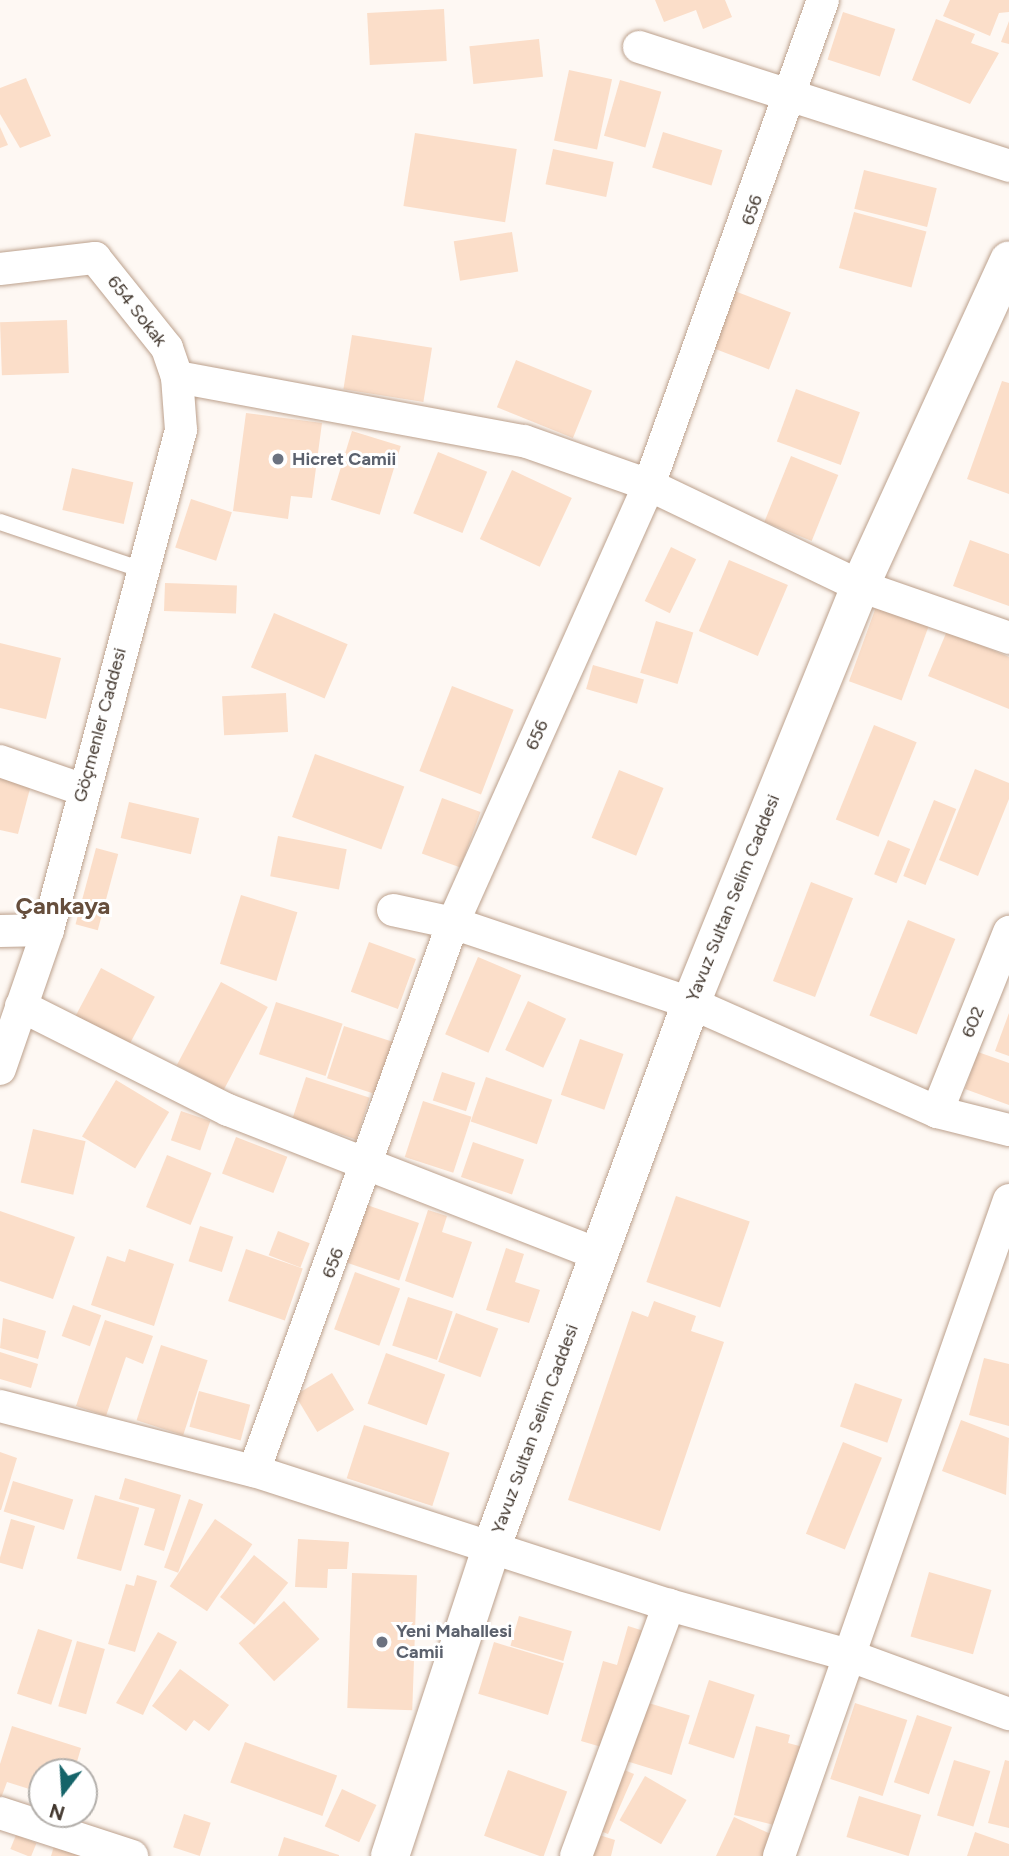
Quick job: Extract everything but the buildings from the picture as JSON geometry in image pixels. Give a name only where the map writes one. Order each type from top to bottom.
[{"type":"street","name":"656","points":[[254,1471],[369,1168],[453,923],[649,485],[823,0]]},
{"type":"street","points":[[639,47],[791,92],[1009,166]]},
{"type":"street","name":"654 Sokak","points":[[0,269],[95,258],[167,348],[177,377]]},
{"type":"street","name":"Yavuz Sultan Selim Caddesi","points":[[390,1856],[491,1549],[691,1003],[860,586],[1009,261]]},
{"type":"street","points":[[177,377],[524,441],[649,485],[860,586],[1009,638]]},
{"type":"street","name":"Göçmenler Caddesi","points":[[0,1069],[48,930],[81,789],[181,430],[177,377]]},
{"type":"street","points":[[0,761],[81,789]]},
{"type":"street","points":[[393,910],[453,923],[691,1003],[937,1112],[1009,1130]]},
{"type":"street","points":[[0,931],[48,930]]},
{"type":"street","name":"602","points":[[937,1112],[1009,932]]},
{"type":"street","points":[[21,1006],[228,1110],[369,1168],[598,1254]]},
{"type":"street","points":[[779,1856],[845,1654],[1009,1200]]},
{"type":"street","points":[[0,1406],[254,1471],[669,1605],[845,1654],[1009,1714]]},
{"type":"street","points":[[576,1856],[669,1605]]},
{"type":"street","points":[[0,1813],[132,1856]]},
{"type":"lane","points":[[0,522],[143,570]]},
{"type":"place","name":"Hicret Camii","points":[[278,459]]},
{"type":"place","name":"Yeni Mahallesi Camii","points":[[382,1642]]},
{"type":"district","name":"Çankaya","points":[[63,906]]}]
